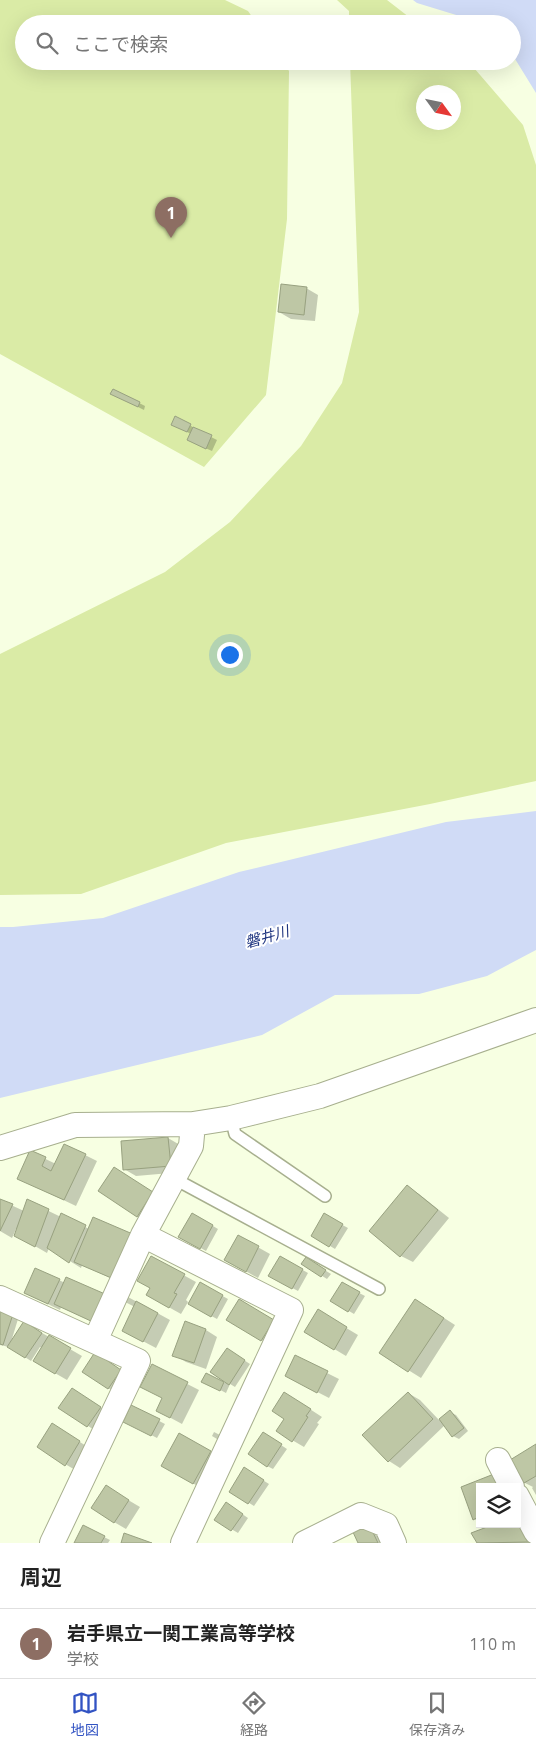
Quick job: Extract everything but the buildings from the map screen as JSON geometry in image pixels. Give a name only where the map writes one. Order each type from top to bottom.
[{"type":"street","points":[[0,1148],[75,1125],[193,1124],[231,1118],[320,1096],[536,1020]]},
{"type":"street","points":[[94,1341],[143,1235],[191,1146],[193,1124]]},
{"type":"street","points":[[143,1235],[291,1310],[183,1543]]},
{"type":"street","points":[[0,1298],[138,1361],[52,1543]]},
{"type":"street","points":[[498,1460],[510,1483]]},
{"type":"street","points":[[521,1504],[536,1532]]},
{"type":"street","points":[[305,1543],[361,1515],[386,1525],[394,1543]]},
{"type":"lane","points":[[231,1118],[235,1134],[325,1196]]},
{"type":"lane","points":[[173,1178],[378,1289]]},
{"type":"green space","points":[[0,0],[225,0],[248,11],[251,15],[15,15],[15,70],[288,70],[287,219],[266,395],[204,467],[0,354]]},
{"type":"green space","points":[[337,0],[387,0],[406,15],[349,15],[349,11]]},
{"type":"green space","points":[[350,70],[476,70],[523,125],[536,165],[536,781],[430,804],[226,843],[81,894],[0,895],[0,654],[165,572],[230,522],[301,446],[342,383],[359,312]]},
{"type":"water","points":[[413,0],[536,0],[536,93],[521,69],[521,15],[456,15],[417,3]]},
{"type":"water","name":"磐井川","points":[[536,811],[536,950],[487,976],[419,994],[335,995],[262,1035],[0,1098],[0,927],[103,918],[239,872],[446,822]]},
{"type":"place","name":"岩手県立一関工業高等学校","points":[[171,238]]}]
